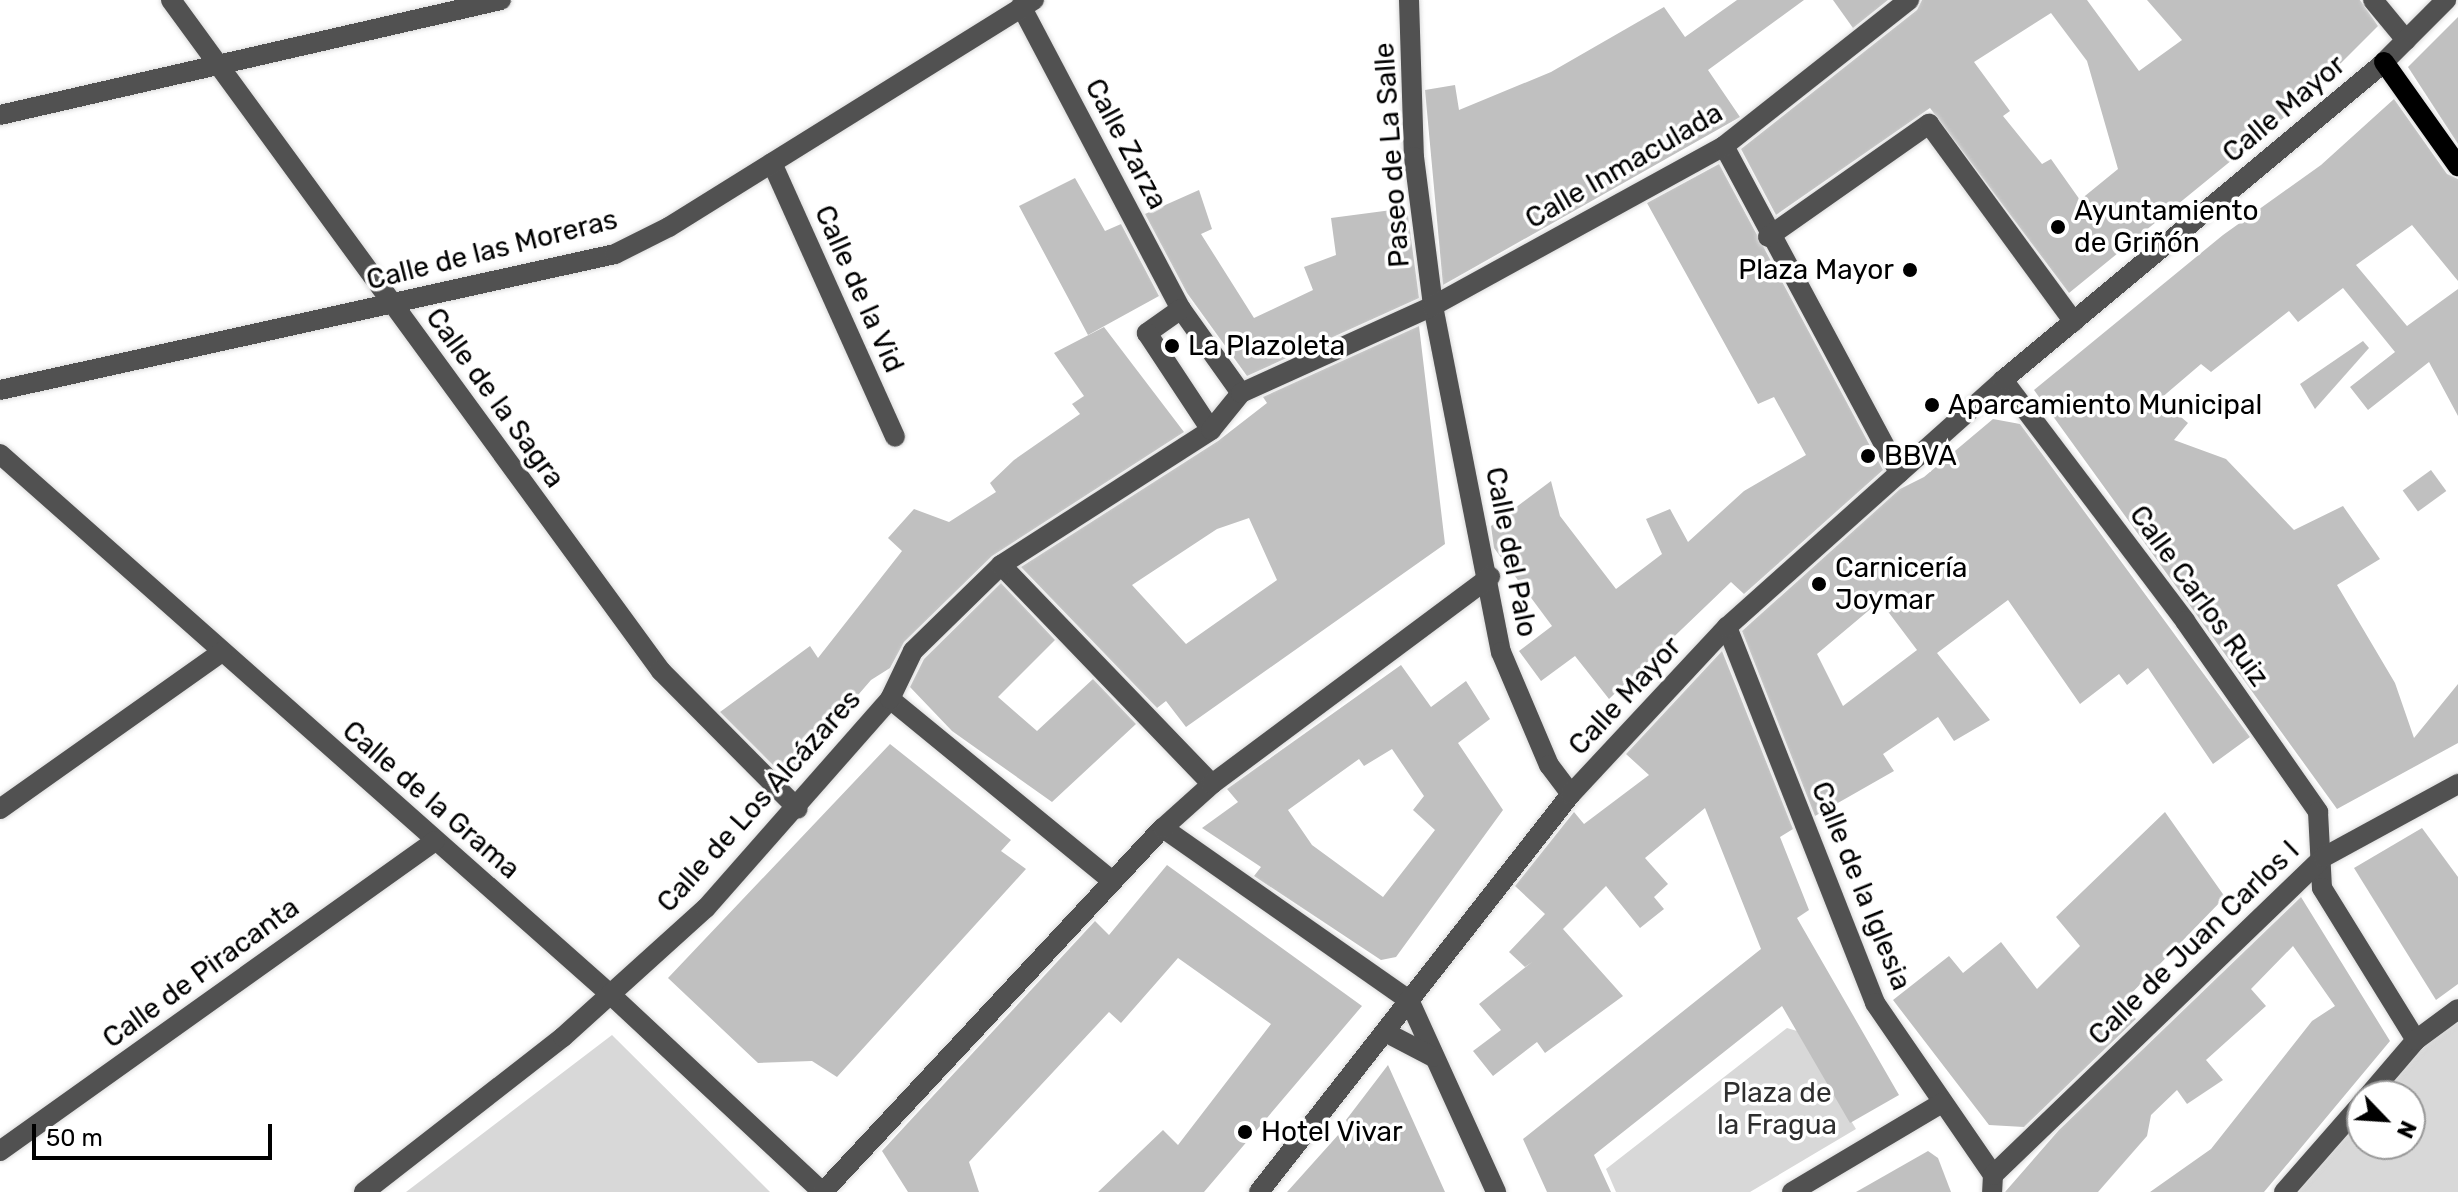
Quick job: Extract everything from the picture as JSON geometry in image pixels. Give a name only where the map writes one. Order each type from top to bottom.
[{"type":"main road","points":[[2384,62],[2458,166]]},
{"type":"street","name":"Calle de la Sagra","points":[[171,0],[661,671],[798,809]]},
{"type":"street","points":[[0,115],[501,0]]},
{"type":"street","name":"Paseo de La Salle","points":[[1409,0],[1414,157],[1433,306]]},
{"type":"street","name":"Calle Inmaculada","points":[[1433,306],[1724,146],[1909,0]]},
{"type":"street","points":[[2373,0],[2406,40]]},
{"type":"street","name":"Calle Mayor","points":[[1259,1192],[1571,794],[1727,627],[2003,380],[2384,62],[2446,0]]},
{"type":"street","name":"Calle de las Moreras","points":[[0,390],[615,254],[772,163],[1028,3]]},
{"type":"street","name":"Calle Zarza","points":[[1028,3],[1181,309]]},
{"type":"street","points":[[1768,237],[1929,124],[2076,320]]},
{"type":"street","points":[[1724,146],[1768,237],[1899,473]]},
{"type":"street","name":"Calle de la Vid","points":[[772,163],[895,437]]},
{"type":"street","name":"Calle de Los Alcázares","points":[[364,1192],[610,994],[706,908],[798,809],[890,699],[913,651],[1001,565],[1211,430],[1241,393],[1433,306]]},
{"type":"street","name":"Calle del Palo","points":[[1433,306],[1490,577],[1501,652],[1549,765],[1571,794]]},
{"type":"street","points":[[1211,430],[1147,333],[1181,309],[1241,393]]},
{"type":"street","name":"Calle Carlos Ruiz","points":[[2003,380],[2185,621],[2318,812],[2324,857],[2322,888],[2416,1040]]},
{"type":"street","name":"Calle de la Grama","points":[[0,454],[610,994],[822,1192]]},
{"type":"street","points":[[1001,565],[1212,784]]},
{"type":"street","points":[[822,1192],[1163,828],[1212,784],[1490,577]]},
{"type":"street","name":"Calle de la Iglesia","points":[[1727,627],[1875,1003],[1992,1183]]},
{"type":"street","points":[[0,809],[222,652]]},
{"type":"street","points":[[890,699],[1111,880]]},
{"type":"street","name":"Calle de Juan Carlos I","points":[[1992,1183],[2324,857],[2458,784]]},
{"type":"street","points":[[1163,828],[1409,1000],[1496,1192]]},
{"type":"street","name":"Calle de Piracanta","points":[[0,1151],[435,841]]},
{"type":"street","points":[[2382,1080],[2416,1040],[2458,1009]]},
{"type":"street","points":[[1385,1032],[1433,1057]]},
{"type":"street","points":[[1792,1192],[1942,1103]]},
{"type":"street","points":[[2284,1192],[2346,1121]]},
{"type":"green space","points":[[2458,1009],[2458,1192],[2284,1192],[2346,1121],[2346,1160],[2426,1160],[2426,1080],[2385,1080]]},
{"type":"green space","name":"Plaza de la Fragua","points":[[1787,1028],[1797,1031],[1856,1129],[1750,1192],[1616,1192],[1606,1169]]},
{"type":"green space","points":[[612,1035],[770,1192],[406,1192]]},
{"type":"building","points":[[1737,0],[1804,0],[1708,70],[1740,117],[1443,285],[1425,90],[1455,85],[1459,110],[1551,72],[1664,7],[1685,37]]},
{"type":"building","points":[[1833,0],[1888,0],[1853,28]]},
{"type":"building","points":[[1922,0],[2087,0],[2139,71],[2182,40],[2147,0],[2360,0],[2378,26],[2297,107],[2069,293],[1930,108],[1776,215],[1741,149],[1917,10]],"holes":[[[2051,13],[2087,61],[2118,169],[2080,200],[2051,159],[2042,164],[2003,116],[2010,111],[1974,62]]]},
{"type":"building","points":[[2458,17],[2458,144],[2408,67]]},
{"type":"building","points":[[2394,99],[2447,174],[2458,179],[2458,281],[2412,225],[2356,265],[2407,326],[2458,289],[2458,416],[2429,362],[2368,410],[2350,387],[2395,352],[2343,288],[2298,322],[2289,311],[2211,372],[2201,364],[2160,399],[2188,423],[2174,440],[2226,459],[2294,530],[2343,506],[2380,559],[2337,585],[2395,683],[2414,738],[2458,684],[2458,743],[2337,809],[2034,390],[2223,235],[2321,165]]},
{"type":"building","points":[[1719,164],[1883,470],[1744,594],[1731,582],[1609,699],[1575,656],[1541,681],[1519,651],[1552,626],[1494,548],[1491,526],[1551,481],[1560,516],[1616,589],[1662,554],[1646,519],[1670,509],[1688,542],[1744,491],[1806,455],[1774,397],[1758,404],[1647,203]]},
{"type":"building","points":[[1075,178],[1105,231],[1121,224],[1159,296],[1088,335],[1019,206]]},
{"type":"building","points":[[1199,190],[1212,229],[1201,234],[1254,318],[1313,290],[1304,267],[1336,255],[1331,218],[1407,208],[1419,298],[1247,376],[1187,293],[1145,214]]},
{"type":"building","points":[[1419,326],[1445,544],[1186,727],[1166,701],[1157,708],[1021,567],[1218,441],[1267,403],[1263,397]],"holes":[[[1249,518],[1277,580],[1186,644],[1132,585],[1217,529]]]},
{"type":"building","points":[[1104,327],[1184,432],[992,556],[904,642],[890,668],[871,680],[794,769],[774,766],[720,712],[810,646],[818,658],[902,551],[888,538],[914,509],[949,522],[996,492],[990,483],[1014,460],[1080,414],[1072,404],[1084,396],[1054,353]]},
{"type":"building","points":[[2363,341],[2369,348],[2315,409],[2300,384]]},
{"type":"building","points":[[1993,419],[2020,424],[2250,737],[2213,764],[2148,668],[2127,685],[2119,674],[2080,704],[2008,600],[1937,653],[1990,720],[1954,741],[1938,717],[1883,754],[1894,771],[1815,816],[1742,631],[1900,489],[1924,477]],"holes":[[[1880,601],[1917,650],[1843,706],[1817,654]]]},
{"type":"building","points":[[2431,470],[2446,491],[2418,512],[2403,491]]},
{"type":"building","points":[[1001,583],[1055,640],[998,697],[1037,731],[1093,679],[1136,724],[1052,802],[952,731],[910,687],[924,659]]},
{"type":"building","points":[[1722,651],[1793,829],[1780,837],[1809,910],[1797,918],[1899,1095],[1850,1123],[1782,1006],[1594,1155],[1611,1192],[1547,1192],[1523,1139],[1761,949],[1705,808],[1645,858],[1668,884],[1654,897],[1664,909],[1640,928],[1606,886],[1563,929],[1623,996],[1545,1053],[1537,1042],[1493,1076],[1473,1051],[1501,1030],[1479,1004],[1532,962],[1525,967],[1509,952],[1545,914],[1515,886],[1574,812],[1584,824],[1649,775],[1626,754]]},
{"type":"building","points":[[1401,665],[1431,707],[1466,681],[1490,719],[1458,743],[1503,810],[1396,957],[1381,960],[1254,876],[1261,867],[1202,828],[1238,802],[1227,789]],"holes":[[[1392,749],[1424,796],[1413,810],[1435,830],[1383,897],[1312,845],[1288,810],[1359,759],[1364,766]]]},
{"type":"building","points":[[890,744],[1011,840],[1001,851],[1026,869],[837,1077],[812,1061],[758,1063],[668,978]]},
{"type":"building","points":[[2165,812],[2225,897],[2121,1004],[2136,1019],[2024,1127],[1989,1125],[1893,1000],[1949,956],[1963,973],[2001,942],[2037,989],[2080,946],[2056,917]]},
{"type":"building","points":[[2422,828],[2458,877],[2458,984],[2436,1000],[2354,868]]},
{"type":"building","points":[[1167,865],[1362,1006],[1204,1192],[1098,1192],[1163,1130],[1178,1145],[1271,1024],[1178,958],[1121,1023],[1109,1012],[969,1162],[979,1192],[908,1192],[882,1151],[1095,921],[1109,935]]},
{"type":"building","points":[[2301,897],[2390,1041],[2357,1080],[2346,1080],[2346,1094],[2264,1192],[2150,1192],[2211,1149],[2312,1021],[2335,1006],[2293,946],[2251,989],[2266,1006],[2206,1060],[2223,1080],[2187,1104],[2177,1090],[2151,1115],[2147,1136],[2098,1192],[2005,1192],[2059,1130]]},
{"type":"building","points":[[1388,1065],[1445,1192],[1287,1192],[1348,1124],[1346,1120]]},
{"type":"building","points":[[1928,1151],[1938,1158],[1951,1192],[1856,1192]]},
{"type":"place","name":"Ayuntamiento de Griñón","points":[[2058,227]]},
{"type":"place","name":"Plaza Mayor","points":[[1910,270]]},
{"type":"place","name":"La Plazoleta","points":[[1172,346]]},
{"type":"place","name":"Aparcamiento Municipal","points":[[1932,405]]},
{"type":"place","name":"BBVA","points":[[1868,456]]},
{"type":"place","name":"Carnicería Joymar","points":[[1819,584]]},
{"type":"place","name":"Hotel Vivar","points":[[1245,1132]]}]
